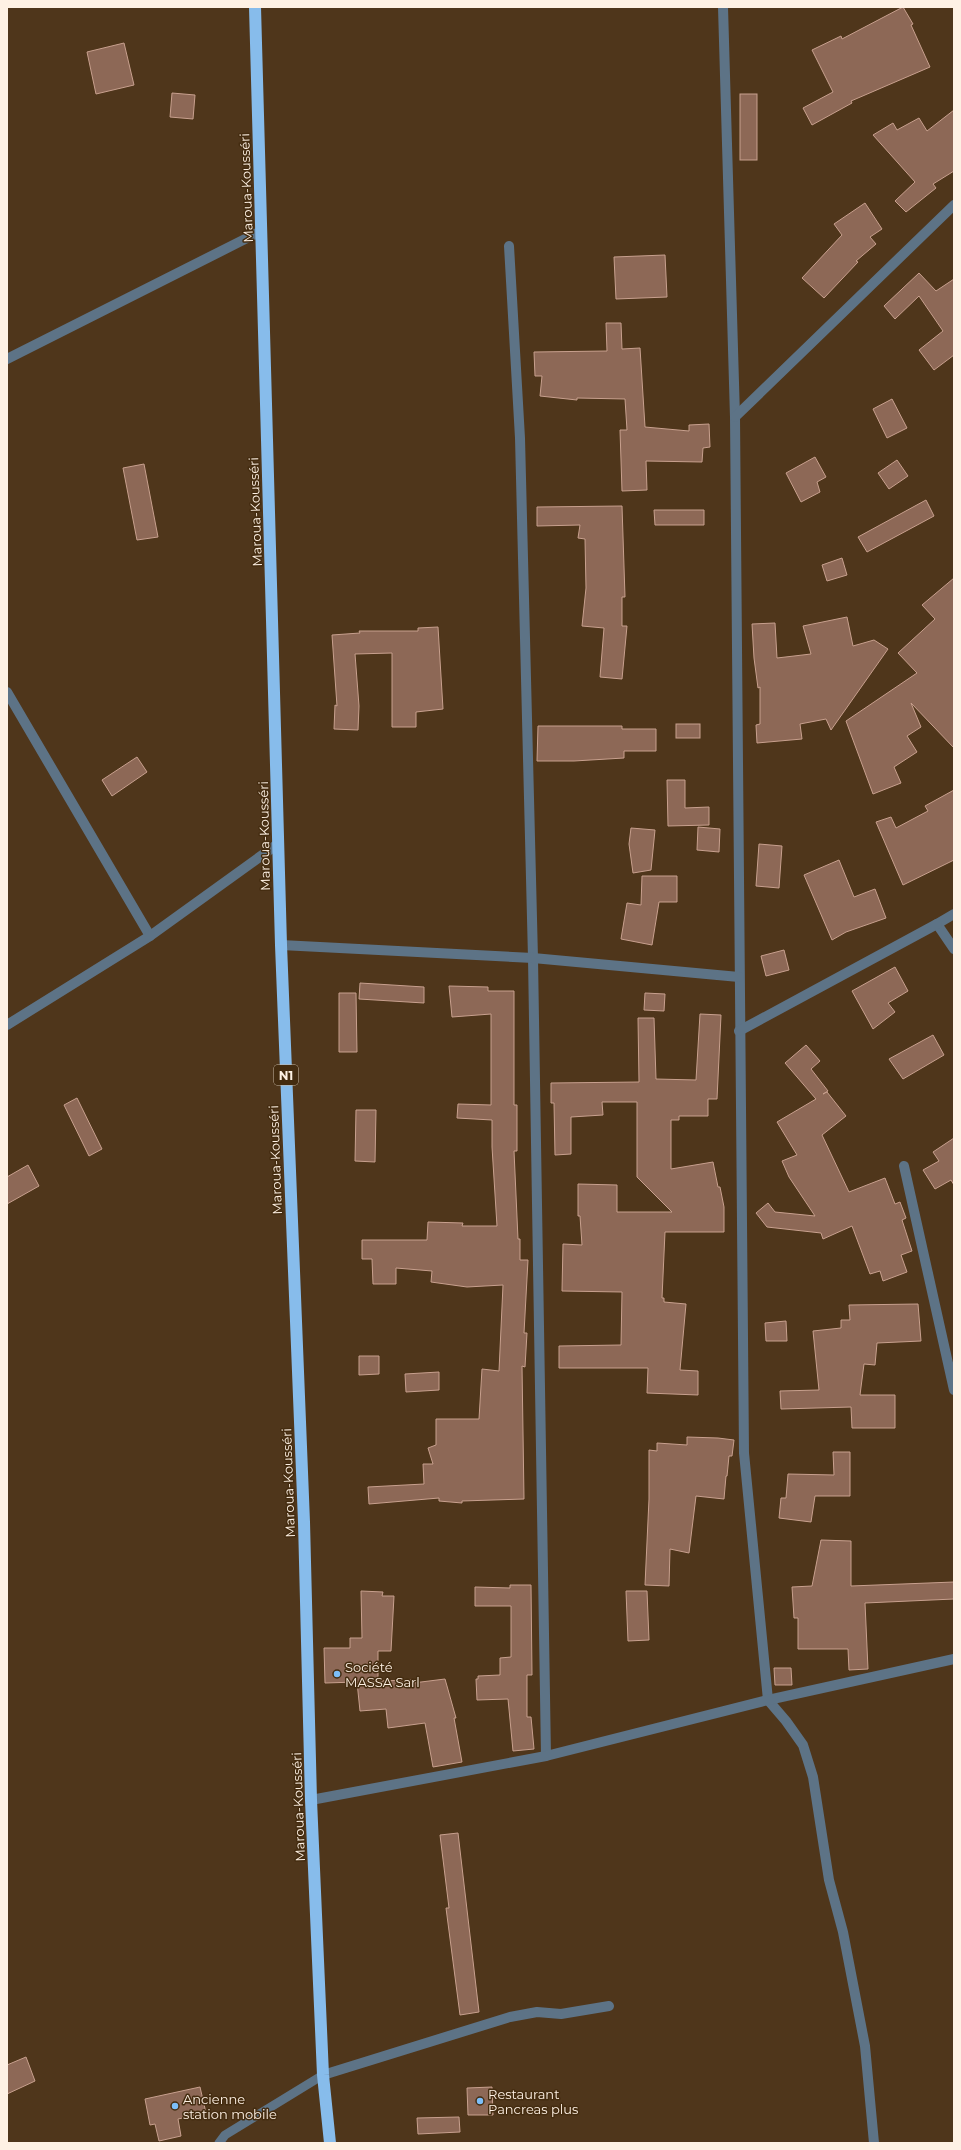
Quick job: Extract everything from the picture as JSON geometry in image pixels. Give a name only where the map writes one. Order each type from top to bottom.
[{"type":"highway","name":"Maroua-Kousséri","points":[[255,7],[281,945],[304,1530],[311,1800],[323,2075],[330,2143]]},
{"type":"street","points":[[723,7],[735,417],[739,1031],[744,1453],[768,1700],[786,1720],[803,1745],[813,1778],[829,1880],[843,1932],[865,2046],[874,2143]]},
{"type":"street","points":[[735,417],[954,205]]},
{"type":"street","points":[[7,359],[261,231]]},
{"type":"street","points":[[509,246],[520,438],[533,958],[546,1756]]},
{"type":"street","points":[[7,692],[150,936]]},
{"type":"street","points":[[7,1025],[150,936],[279,843]]},
{"type":"street","points":[[739,1031],[954,914]]},
{"type":"street","points":[[937,924],[954,949]]},
{"type":"street","points":[[281,945],[533,958],[739,977]]},
{"type":"street","points":[[904,1166],[954,1390]]},
{"type":"street","points":[[311,1800],[546,1756],[768,1700],[954,1660]]},
{"type":"street","points":[[323,2075],[510,2017],[537,2012],[561,2014],[608,2006]]},
{"type":"lane","points":[[219,2143],[225,2135],[323,2075]]},
{"type":"building","points":[[903,7],[913,24],[911,25],[930,67],[851,101],[852,103],[812,125],[803,108],[833,92],[812,50],[841,36],[842,39]]},
{"type":"building","points":[[124,43],[134,85],[96,94],[87,52]]},
{"type":"building","points":[[172,93],[195,95],[193,119],[170,117]]},
{"type":"building","points":[[740,94],[757,94],[757,160],[740,160]]},
{"type":"building","points":[[954,110],[954,171],[933,184],[936,188],[906,212],[895,201],[915,182],[873,135],[893,123],[897,130],[919,118],[927,131]]},
{"type":"building","points":[[865,203],[882,229],[870,237],[876,244],[856,261],[858,262],[824,298],[802,278],[842,235],[834,224]]},
{"type":"building","points":[[665,255],[667,297],[616,299],[614,257]]},
{"type":"building","points":[[919,273],[936,291],[954,279],[954,355],[934,370],[919,350],[943,331],[919,296],[895,319],[884,306]]},
{"type":"building","points":[[606,323],[621,323],[622,349],[640,348],[645,427],[689,431],[689,425],[709,424],[710,447],[703,448],[702,462],[646,461],[647,490],[622,491],[620,430],[627,430],[625,399],[577,398],[577,400],[540,396],[542,376],[535,376],[534,352],[607,351]]},
{"type":"building","points":[[892,399],[907,428],[887,438],[873,409]]},
{"type":"building","points":[[815,457],[826,477],[817,482],[820,492],[801,502],[786,473]]},
{"type":"building","points":[[897,460],[908,476],[889,489],[878,473]]},
{"type":"building","points":[[144,464],[158,537],[137,540],[123,468]]},
{"type":"building","points":[[926,500],[934,516],[867,552],[858,537]]},
{"type":"building","points":[[622,506],[625,597],[622,597],[622,626],[627,626],[622,679],[600,677],[604,628],[582,626],[586,588],[585,539],[578,538],[580,525],[537,526],[537,507]]},
{"type":"building","points":[[654,510],[704,510],[704,525],[655,525]]},
{"type":"building","points":[[842,558],[847,575],[827,581],[822,565]]},
{"type":"building","points":[[954,578],[954,748],[911,703],[921,727],[907,736],[917,752],[894,767],[901,783],[873,794],[846,721],[917,673],[898,653],[935,619],[922,605]]},
{"type":"building","points":[[847,617],[853,646],[874,640],[888,649],[831,730],[826,719],[800,724],[802,739],[757,743],[756,725],[760,724],[760,687],[758,688],[754,658],[752,624],[775,623],[777,658],[811,654],[803,626]]},
{"type":"building","points":[[438,627],[443,709],[416,712],[416,727],[392,727],[392,653],[355,654],[359,706],[358,730],[334,729],[335,705],[337,706],[332,635],[360,633],[359,631],[418,631],[418,628]]},
{"type":"building","points":[[676,724],[700,724],[700,738],[676,738]]},
{"type":"building","points":[[538,726],[622,726],[622,729],[656,729],[656,751],[624,751],[624,758],[574,761],[537,761]]},
{"type":"building","points":[[137,757],[147,772],[112,796],[102,780]]},
{"type":"building","points":[[667,780],[685,780],[685,808],[709,807],[709,825],[668,826]]},
{"type":"building","points":[[954,790],[954,860],[903,885],[876,822],[891,817],[896,828],[928,811],[925,806]]},
{"type":"building","points":[[698,827],[720,829],[719,852],[697,850]]},
{"type":"building","points":[[631,828],[655,830],[651,870],[633,873],[629,844]]},
{"type":"building","points":[[759,844],[782,846],[779,888],[756,886]]},
{"type":"building","points":[[839,860],[854,897],[875,889],[886,918],[846,932],[832,940],[804,875]]},
{"type":"building","points":[[642,876],[677,876],[677,902],[659,902],[652,945],[621,939],[627,903],[641,905]]},
{"type":"building","points":[[784,950],[789,970],[766,976],[761,956]]},
{"type":"building","points":[[895,967],[908,991],[888,1003],[895,1012],[873,1029],[852,991]]},
{"type":"building","points":[[360,983],[424,987],[424,1003],[359,999]]},
{"type":"building","points":[[449,986],[488,987],[488,991],[514,991],[514,1105],[517,1105],[517,1151],[514,1151],[518,1239],[520,1239],[520,1260],[528,1260],[524,1333],[527,1333],[525,1367],[522,1366],[524,1499],[462,1501],[462,1503],[439,1501],[439,1498],[369,1504],[368,1487],[424,1484],[423,1464],[433,1464],[428,1448],[436,1445],[436,1419],[479,1419],[482,1369],[499,1371],[503,1285],[467,1287],[431,1282],[432,1271],[396,1268],[396,1284],[373,1284],[372,1259],[362,1259],[362,1240],[427,1240],[428,1222],[463,1223],[462,1226],[497,1226],[492,1147],[492,1120],[457,1118],[458,1104],[491,1105],[491,1014],[452,1017]]},
{"type":"building","points":[[339,993],[356,993],[357,1052],[339,1052]]},
{"type":"building","points":[[645,993],[665,994],[664,1011],[644,1010]]},
{"type":"building","points":[[700,1014],[721,1015],[717,1099],[708,1099],[708,1116],[679,1116],[679,1120],[671,1120],[671,1169],[713,1162],[724,1207],[724,1232],[665,1232],[662,1298],[664,1298],[664,1302],[686,1304],[680,1370],[698,1371],[698,1395],[647,1393],[648,1368],[559,1368],[559,1346],[621,1345],[622,1292],[562,1291],[563,1244],[582,1245],[580,1216],[578,1216],[578,1184],[617,1185],[617,1212],[672,1212],[637,1177],[637,1102],[602,1102],[603,1115],[571,1117],[571,1154],[555,1155],[554,1103],[551,1103],[551,1083],[639,1082],[638,1018],[654,1018],[656,1079],[696,1080]]},
{"type":"building","points":[[933,1035],[944,1055],[903,1079],[889,1059]]},
{"type":"building","points":[[806,1045],[820,1061],[811,1069],[828,1091],[823,1094],[827,1092],[846,1116],[822,1135],[849,1192],[885,1178],[895,1204],[900,1202],[906,1218],[902,1220],[912,1251],[901,1255],[907,1272],[883,1281],[880,1271],[870,1274],[852,1226],[823,1239],[821,1233],[767,1227],[756,1213],[768,1203],[775,1212],[815,1216],[789,1177],[782,1161],[797,1155],[777,1122],[816,1099],[785,1063]]},
{"type":"building","points":[[77,1098],[102,1149],[89,1156],[64,1105]]},
{"type":"building","points":[[356,1110],[376,1110],[375,1162],[355,1161]]},
{"type":"building","points":[[954,1138],[954,1185],[951,1180],[935,1189],[923,1170],[939,1161],[933,1152]]},
{"type":"building","points":[[28,1165],[39,1186],[7,1204],[7,1177]]},
{"type":"building","points":[[918,1304],[921,1341],[877,1343],[875,1365],[864,1364],[860,1395],[895,1395],[895,1428],[852,1428],[851,1407],[781,1409],[780,1391],[819,1390],[813,1331],[841,1328],[841,1320],[850,1320],[849,1305]]},
{"type":"building","points":[[786,1321],[787,1341],[766,1341],[765,1323]]},
{"type":"building","points":[[359,1356],[379,1356],[379,1374],[359,1375]]},
{"type":"building","points":[[439,1372],[439,1390],[406,1392],[405,1374]]},
{"type":"building","points":[[687,1437],[734,1440],[732,1456],[729,1456],[724,1499],[696,1496],[689,1553],[670,1549],[669,1586],[645,1585],[649,1499],[649,1450],[657,1451],[657,1443],[687,1445]]},
{"type":"building","points":[[833,1452],[850,1452],[850,1496],[815,1496],[811,1522],[779,1518],[781,1498],[786,1498],[788,1474],[834,1475]]},
{"type":"building","points":[[821,1540],[851,1541],[851,1586],[954,1582],[954,1599],[865,1603],[868,1669],[849,1670],[848,1649],[798,1649],[798,1618],[794,1618],[792,1587],[812,1586]]},
{"type":"building","points":[[510,1585],[531,1585],[532,1675],[527,1675],[527,1717],[531,1717],[534,1749],[513,1751],[508,1699],[477,1700],[476,1679],[478,1679],[478,1676],[500,1675],[500,1658],[511,1657],[511,1606],[475,1606],[475,1587],[510,1588]]},
{"type":"building","points":[[361,1591],[383,1592],[382,1596],[394,1596],[391,1651],[378,1651],[378,1681],[412,1680],[413,1683],[445,1679],[456,1718],[454,1718],[462,1762],[433,1767],[425,1723],[388,1728],[386,1709],[360,1711],[357,1682],[325,1683],[324,1648],[350,1648],[350,1638],[362,1638]]},
{"type":"building","points":[[626,1591],[647,1591],[649,1640],[628,1641]]},
{"type":"building","points":[[774,1668],[791,1668],[792,1685],[775,1685]]},
{"type":"building","points":[[458,1833],[479,2012],[460,2015],[446,1908],[449,1908],[440,1835]]},
{"type":"building","points":[[26,2057],[35,2081],[7,2094],[7,2065]]},
{"type":"building","name":"Ancienne station mobile","points":[[200,2087],[206,2113],[178,2119],[181,2136],[159,2141],[155,2124],[150,2125],[145,2099]]},
{"type":"building","name":"Restaurant Pancreas plus","points":[[492,2087],[493,2115],[468,2115],[467,2088]]},
{"type":"building","points":[[459,2117],[460,2132],[418,2134],[417,2118]]},
{"type":"place","name":"Société MASSA Sarl","points":[[337,1674]]},
{"type":"place","name":"Restaurant Pancreas plus","points":[[480,2101]]},
{"type":"place","name":"Ancienne station mobile","points":[[175,2106]]}]
